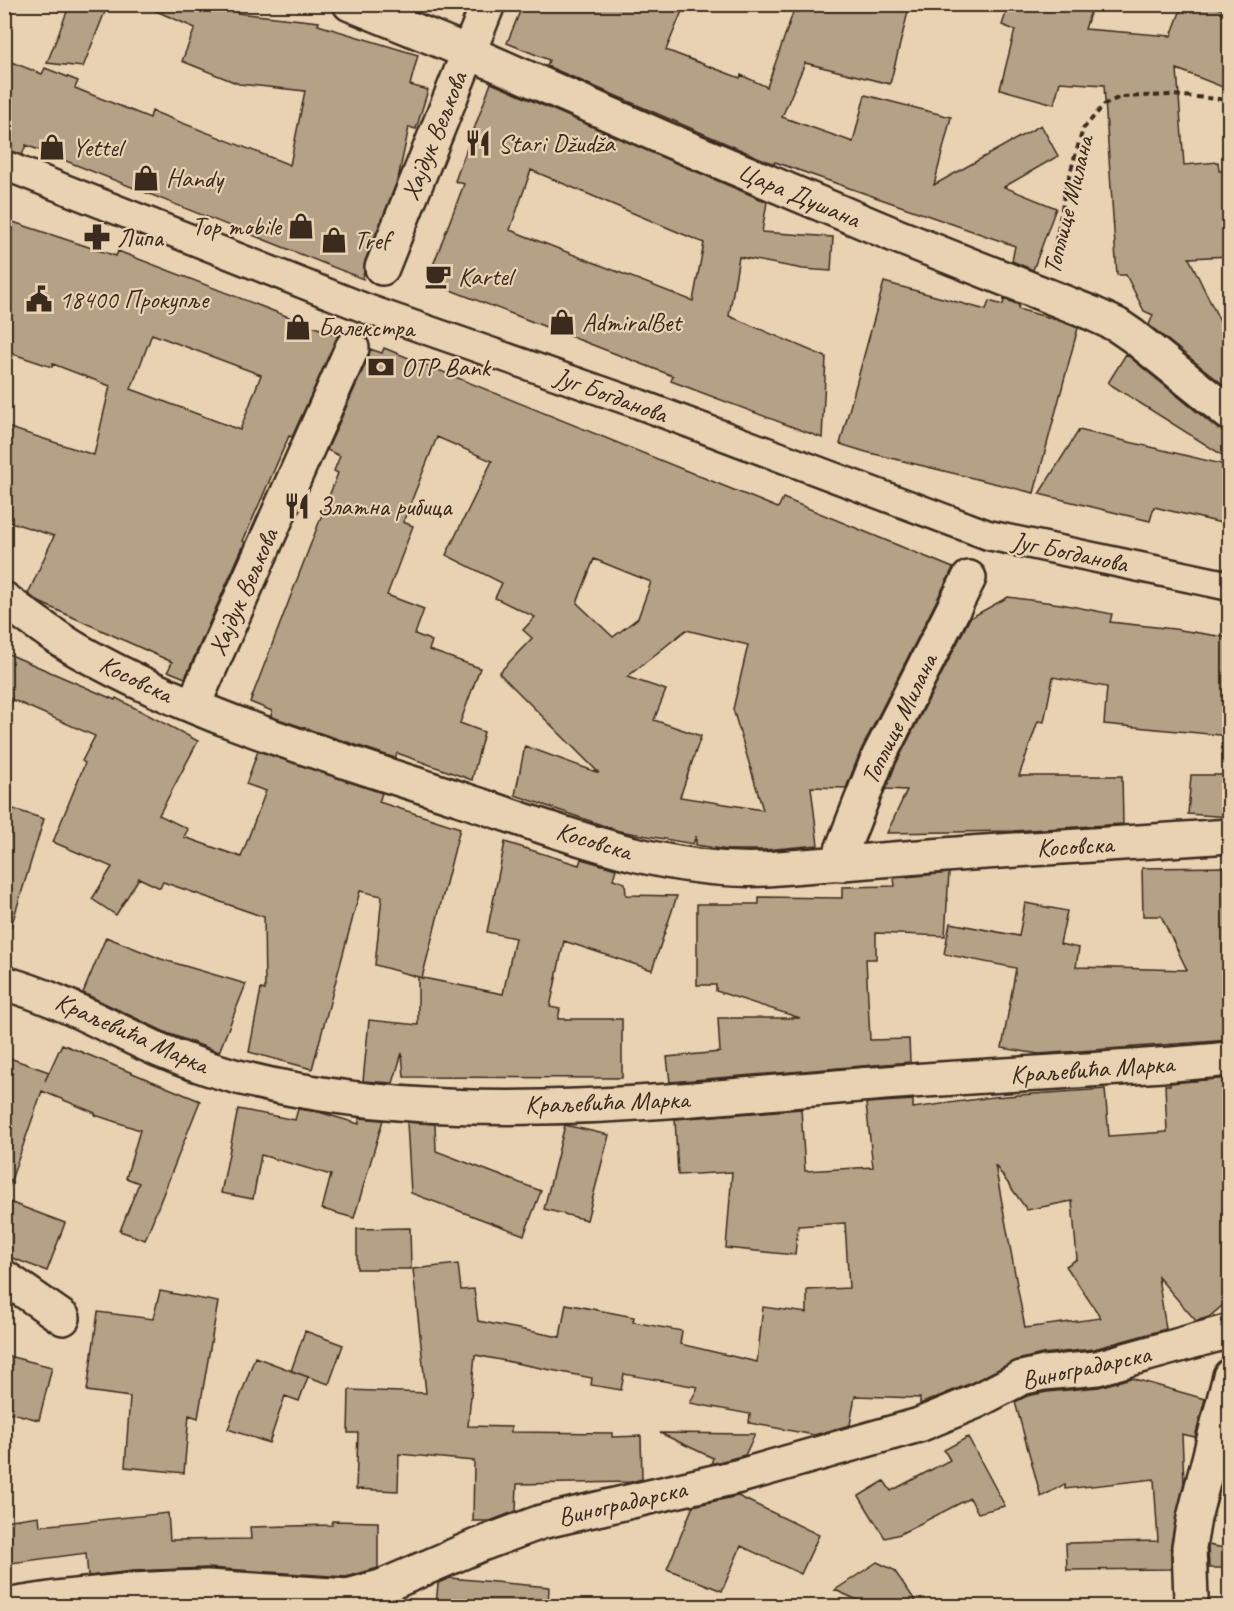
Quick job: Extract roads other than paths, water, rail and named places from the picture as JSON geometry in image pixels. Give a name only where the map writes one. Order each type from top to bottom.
[{"type":"street","name":"Цара Душана","points":[[350,4],[468,52],[739,170],[1117,325],[1230,414]]},
{"type":"street","name":"Хајдук Вељкова","points":[[382,268],[488,4]]},
{"type":"street","name":"Југ Богданова","points":[[4,165],[367,309],[639,404],[987,535],[1230,586]]},
{"type":"street","name":"Хајдук Вељкова","points":[[193,706],[352,348]]},
{"type":"street","name":"Топлице Милана","points":[[841,864],[842,850],[878,758],[969,578]]},
{"type":"street","name":"Косовска","points":[[4,599],[79,650],[193,706],[261,732],[408,782],[645,857],[705,869],[733,871],[1230,837]]},
{"type":"street","name":"Краљевића Марка","points":[[4,982],[38,992],[160,1050],[218,1071],[298,1090],[370,1100],[430,1105],[531,1106],[653,1103],[900,1082],[1230,1059]]},
{"type":"street","points":[[4,1277],[63,1318]]},
{"type":"street","name":"Виноградарска","points":[[4,1606],[56,1598],[171,1588],[207,1587],[335,1596],[364,1592],[542,1522],[740,1476],[919,1425],[977,1401],[1021,1378],[1044,1373],[1097,1368],[1230,1331]]},
{"type":"street","points":[[1189,1606],[1191,1598],[1189,1547],[1194,1518],[1230,1376]]},
{"type":"place","name":"Stari Džudža","points":[[478,143]]},
{"type":"place","name":"Yettel","points":[[52,147]]},
{"type":"place","name":"Handy","points":[[146,178]]},
{"type":"place","name":"Top mobile","points":[[301,226]]},
{"type":"place","name":"Липа","points":[[97,237]]},
{"type":"place","name":"Tref","points":[[334,240]]},
{"type":"place","name":"Kartel","points":[[438,276]]},
{"type":"place","name":"18400 Прокупље","points":[[39,299]]},
{"type":"place","name":"AdmiralBet","points":[[562,322]]},
{"type":"place","name":"Балекстра","points":[[298,327]]},
{"type":"place","name":"OTP Bank","points":[[381,367]]},
{"type":"place","name":"Златна рибица","points":[[297,506]]}]
